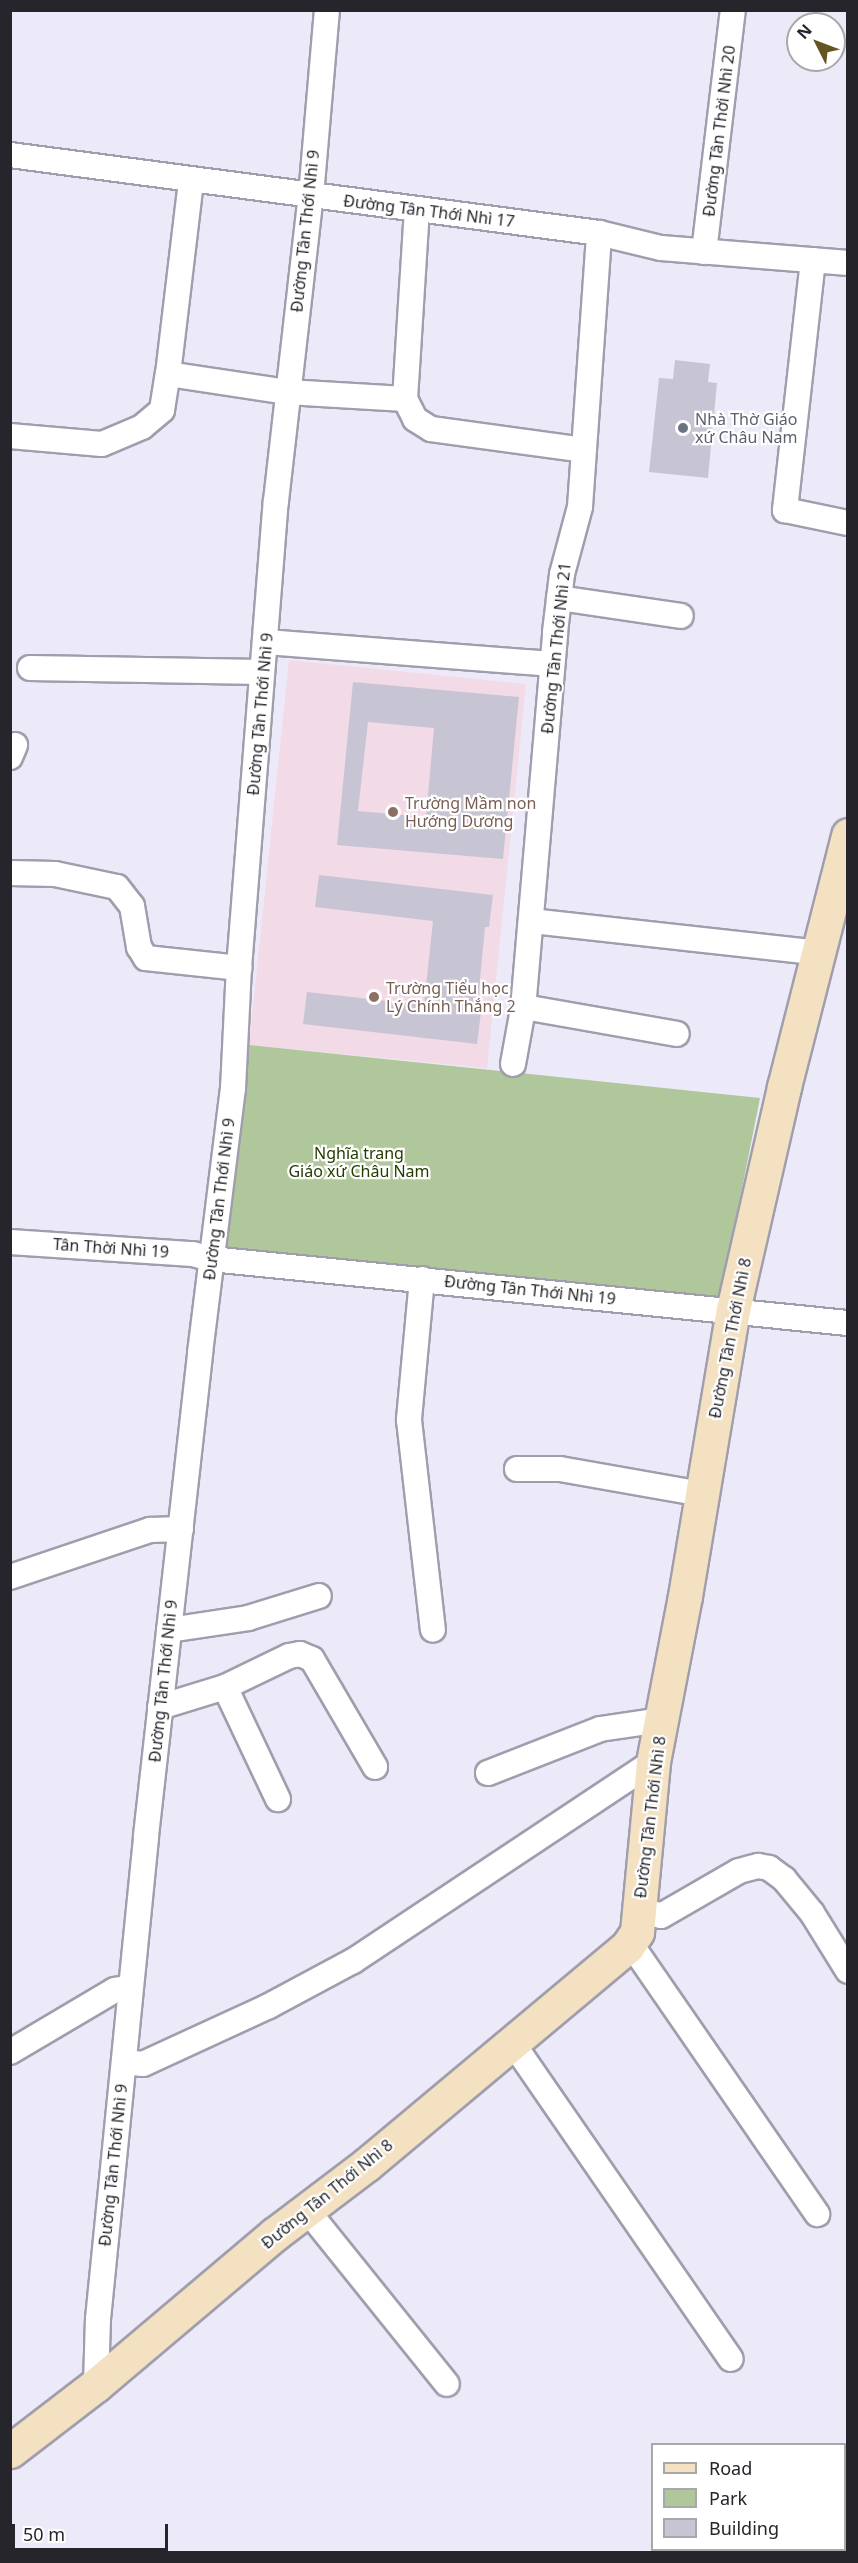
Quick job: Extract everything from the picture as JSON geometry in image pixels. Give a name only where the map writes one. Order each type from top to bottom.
[{"type":"street","name":"Đường Tân Thới Nhì 9","points":[[96,2385],[98,2319],[160,1707],[211,1259],[233,1089],[239,968],[276,501],[311,196],[327,10]]},
{"type":"street","name":"Đường Tân Thời Nhì 20","points":[[704,252],[733,10]]},
{"type":"street","name":"Đường Tân Thới Nhì 17","points":[[10,155],[599,234],[661,248],[848,263]]},
{"type":"street","points":[[10,436],[102,444],[142,427],[162,410],[192,180]]},
{"type":"street","points":[[417,209],[405,399],[416,419],[431,429],[584,450]]},
{"type":"street","name":"Đường Tân Thới Nhì 21","points":[[513,1064],[524,1006],[559,598],[562,574],[580,507],[599,234]]},
{"type":"street","points":[[813,260],[784,510],[848,523]]},
{"type":"street","points":[[168,374],[287,392],[405,399]]},
{"type":"street","points":[[559,598],[681,616]]},
{"type":"street","points":[[266,642],[552,664]]},
{"type":"street","points":[[30,668],[262,672]]},
{"type":"street","name":"Đường Tân Thới Nhì 8","points":[[10,2451],[96,2385],[307,2210],[366,2165],[628,1946],[637,1932],[653,1762],[734,1310],[784,1087],[848,836]]},
{"type":"street","points":[[10,873],[55,874],[117,887],[132,906],[139,947],[146,958],[239,968]]},
{"type":"street","points":[[531,921],[819,953]]},
{"type":"street","points":[[524,1006],[676,1034]]},
{"type":"street","name":"Tân Thời Nhì 19","points":[[10,1242],[193,1254],[211,1259]]},
{"type":"street","name":"Đường Tân Thới Nhì 19","points":[[211,1259],[848,1323]]},
{"type":"street","points":[[422,1279],[409,1420],[433,1630]]},
{"type":"street","points":[[517,1469],[560,1469],[702,1494]]},
{"type":"street","points":[[10,1577],[150,1530],[180,1528]]},
{"type":"street","points":[[169,1630],[248,1618],[319,1596]]},
{"type":"street","points":[[160,1707],[225,1687],[289,1656],[300,1654],[312,1659],[375,1767]]},
{"type":"street","points":[[225,1687],[278,1799]]},
{"type":"street","points":[[488,1773],[600,1729],[662,1720]]},
{"type":"street","points":[[124,2062],[143,2064],[269,2006],[353,1961],[653,1762]]},
{"type":"street","points":[[639,1908],[661,1916],[739,1871],[758,1866],[769,1868],[784,1878],[812,1913],[848,1971]]},
{"type":"street","points":[[628,1946],[634,1950],[817,2214]]},
{"type":"street","points":[[10,2052],[115,1990],[131,1987]]},
{"type":"street","points":[[512,2042],[731,2359]]},
{"type":"street","points":[[307,2210],[447,2384]]},
{"type":"shaded area","points":[[289,660],[526,684],[487,1068],[249,1045]]},
{"type":"green space","name":"Nghĩa trang Giáo xứ Châu Nam","points":[[249,1045],[760,1098],[720,1299],[221,1258]]},
{"type":"building","name":"Nhà Thờ Giáo xứ Châu Nam","points":[[675,360],[710,364],[708,382],[717,383],[708,478],[649,472],[659,378],[673,379]]},
{"type":"building","points":[[353,682],[519,697],[503,859],[337,845]],"holes":[[[368,722],[434,728],[426,817],[358,811]]]},
{"type":"building","points":[[319,875],[493,895],[489,927],[485,927],[477,1011],[481,1012],[477,1044],[303,1024],[307,992],[424,1005],[433,921],[315,907]]},
{"type":"place","name":"Nhà Thờ Giáo xứ Châu Nam","points":[[683,428]]},
{"type":"place","name":"Trường Mầm non Hướng Dương","points":[[393,812]]},
{"type":"place","name":"Trường Tiểu học Lý Chính Thắng 2","points":[[374,997]]}]
